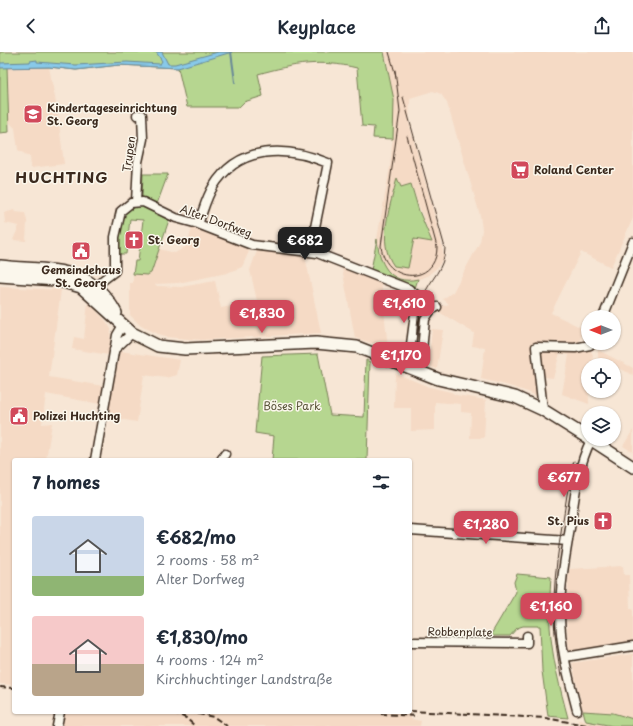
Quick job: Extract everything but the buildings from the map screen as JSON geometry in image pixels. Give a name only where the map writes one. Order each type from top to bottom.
[{"type":"main road","points":[[0,266],[63,271],[82,277],[94,291],[111,304],[122,324],[132,333],[149,343],[169,348],[333,344],[357,347],[446,381],[515,397],[543,410],[581,433]]},
{"type":"main road","points":[[0,276],[62,281],[94,291]]},
{"type":"main road","points":[[601,446],[633,467]]},
{"type":"street","name":"Trupen","points":[[136,202],[138,162],[144,129],[142,115],[137,115]]},
{"type":"street","points":[[198,224],[214,186],[224,174],[252,154],[264,152],[311,156],[328,163],[310,252]]},
{"type":"street","name":"Alter Dorfweg","points":[[136,202],[143,202],[176,218],[198,224],[252,245],[310,252],[333,259],[409,289],[419,297]]},
{"type":"street","points":[[94,291],[115,270],[115,236],[121,211],[128,205],[136,202]]},
{"type":"street","points":[[606,310],[633,242]]},
{"type":"street","points":[[420,372],[425,319],[431,310],[437,307]]},
{"type":"street","points":[[394,361],[401,360],[410,352],[415,313]]},
{"type":"street","points":[[95,458],[114,350],[117,335],[122,324]]},
{"type":"street","points":[[114,350],[132,333]]},
{"type":"street","points":[[543,410],[536,347],[581,347]]},
{"type":"street","points":[[577,710],[565,657],[560,613],[577,480],[582,458],[587,446]]},
{"type":"street","points":[[412,530],[568,542]]},
{"type":"street","name":"Robbenplate","points":[[412,642],[527,643],[527,636]]},
{"type":"street","points":[[565,657],[633,646]]},
{"type":"street","points":[[57,726],[60,714]]},
{"type":"shaded area","points":[[384,52],[633,52],[633,218],[611,267],[581,252],[551,313],[581,328],[581,337],[579,342],[581,350],[590,350],[593,355],[593,358],[581,358],[581,398],[589,398],[589,404],[562,394],[569,355],[560,353],[553,378],[545,377],[548,402],[528,392],[481,379],[485,348],[472,346],[474,333],[439,312],[437,308],[449,304],[443,299],[453,292],[480,242],[482,230],[480,215],[447,103],[441,94],[433,91],[410,98],[409,123],[440,235],[444,257],[438,267],[427,276],[416,280],[406,280],[393,275],[383,265],[377,239],[390,167],[393,135],[388,63]],"holes":[[[397,179],[401,187],[411,184],[432,242],[414,238],[408,268]]]},
{"type":"shaded area","name":"Kindertageseinrichtung St. Georg","points":[[7,67],[49,67],[57,108],[64,164],[31,168],[30,157],[18,150],[15,128],[8,121]]},
{"type":"shaded area","points":[[14,210],[15,212],[25,213],[27,221],[26,241],[13,240],[19,226],[5,223],[4,213]]},
{"type":"shaded area","points":[[192,228],[251,247],[242,267],[227,273],[178,283],[155,284],[157,286],[181,287],[215,281],[221,308],[257,301],[250,270],[257,251],[305,256],[321,333],[202,340],[165,337],[141,326],[130,315],[130,283],[133,283],[133,274],[151,273],[159,249],[175,253],[187,246]]},
{"type":"shaded area","points":[[342,268],[381,282],[388,348],[355,338]]},
{"type":"shaded area","points":[[0,287],[61,290],[49,377],[103,386],[100,404],[46,394],[42,424],[52,423],[46,458],[12,458],[12,685],[0,684]]},
{"type":"shaded area","points":[[88,302],[106,321],[111,329],[109,355],[72,349],[74,337],[84,339]]},
{"type":"shaded area","points":[[432,329],[443,330],[437,369],[428,366]]},
{"type":"shaded area","points":[[598,350],[614,358],[598,358]]},
{"type":"shaded area","points":[[120,351],[180,360],[177,375],[167,378],[144,375],[137,422],[107,417]]},
{"type":"shaded area","points":[[621,362],[633,368],[633,375],[621,369]]},
{"type":"shaded area","points":[[395,373],[429,387],[451,392],[456,395],[486,400],[484,438],[470,438],[471,413],[461,412],[461,404],[435,402],[435,430],[411,431],[411,408],[394,408]]},
{"type":"shaded area","points":[[633,430],[633,452],[623,446]]},
{"type":"shaded area","points":[[623,566],[624,575],[629,575],[630,609],[633,609],[633,641],[569,651],[566,617],[569,569]]},
{"type":"shaded area","points":[[633,654],[633,719],[613,713],[583,711],[572,663]]},
{"type":"shaded area","points":[[65,714],[411,714],[411,719],[421,721],[420,726],[62,726]]},
{"type":"shaded area","points":[[578,720],[608,725],[613,726],[580,726]]},
{"type":"green space","points":[[0,52],[384,52],[394,100],[393,139],[373,138],[374,127],[362,126],[357,68],[344,65],[319,63],[295,65],[258,74],[263,96],[244,102],[239,107],[187,107],[178,68],[119,65],[76,70],[49,67],[7,67],[9,132],[0,133]]},
{"type":"green space","points":[[143,174],[168,174],[157,204],[142,199]]},
{"type":"green space","points":[[397,178],[401,187],[411,184],[419,211],[432,242],[414,239],[408,268],[394,266],[386,246],[386,223]]},
{"type":"green space","points":[[134,206],[142,206],[169,220],[151,273],[147,275],[133,274],[135,261],[138,261],[143,220],[130,219],[126,254],[118,254],[121,219],[128,209]]},
{"type":"green space","points":[[377,239],[380,256],[387,270],[400,279],[418,279],[415,288],[371,270]]},
{"type":"green space","name":"Böses Park","points":[[318,354],[330,415],[364,417],[366,360],[370,362],[367,458],[272,458],[274,436],[255,433],[262,356]]},
{"type":"green space","points":[[517,574],[551,577],[551,639],[557,673],[568,718],[548,716],[542,671],[540,626],[523,626],[517,628],[510,636],[490,636],[516,592],[514,582]]},
{"type":"green space","points":[[583,711],[613,713],[633,719],[633,726],[613,726],[586,721]]},
{"type":"water","points":[[156,52],[162,52],[168,64],[175,64],[218,52],[232,52],[178,68],[119,65],[76,70],[49,67],[0,68],[0,63],[30,62],[37,60],[37,62],[76,65],[127,62],[160,64],[162,61]]},
{"type":"waterway","points":[[231,52],[235,82]]},
{"type":"tram line","points":[[389,52],[396,76]]},
{"type":"tram line","points":[[395,70],[400,111],[381,246],[385,259],[391,268],[400,273],[410,275],[420,274],[429,269],[435,260],[437,247],[407,136]]},
{"type":"tram line","points":[[403,97],[445,248],[443,262],[423,297],[419,311],[416,352]]},
{"type":"tram line","points":[[561,677],[556,645],[554,613],[555,578],[570,474],[574,461]]},
{"type":"railway","points":[[0,687],[12,688]]},
{"type":"railway","points":[[412,711],[545,718],[593,726]]},
{"type":"railway","points":[[177,714],[186,718],[195,726]]},
{"type":"railway","points":[[199,714],[214,717],[227,726]]},
{"type":"railway","points":[[381,714],[417,716]]},
{"type":"place","name":"Kindertageseinrichtung St. Georg","points":[[33,114]]},
{"type":"place","name":"Roland Center","points":[[520,170]]},
{"type":"place","name":"St. Georg","points":[[134,240]]},
{"type":"place","name":"Gemeindehaus St. Georg","points":[[81,251]]},
{"type":"place","name":"Polizei Huchting","points":[[19,416]]},
{"type":"place","name":"St. Pius","points":[[603,521]]},
{"type":"district","name":"HUCHTING","points":[[62,178]]}]
